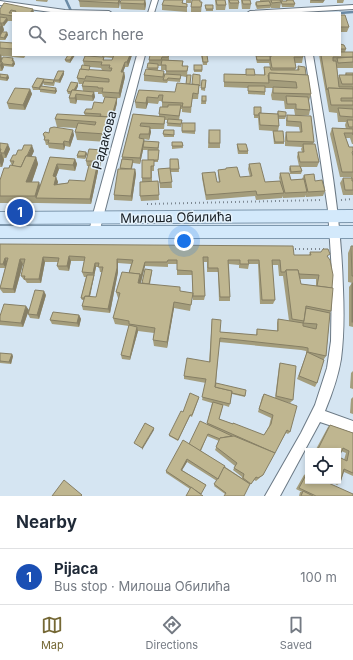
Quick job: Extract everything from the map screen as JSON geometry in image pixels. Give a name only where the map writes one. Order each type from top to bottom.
[{"type":"main road","name":"Милоша Обилића","points":[[0,218],[353,216]]},
{"type":"main road","name":"Милоша Обилића","points":[[0,232],[353,232]]},
{"type":"street","points":[[151,12],[155,0]]},
{"type":"street","points":[[1,3],[65,12]]},
{"type":"street","points":[[263,12],[353,7]]},
{"type":"street","name":"Радакова","points":[[94,233],[141,56]]},
{"type":"street","points":[[272,496],[318,415],[334,362],[338,325],[337,249],[334,216],[309,56]]},
{"type":"street","points":[[318,415],[353,427]]},
{"type":"path","points":[[140,204],[353,199]]},
{"type":"path","points":[[290,249],[337,249]]},
{"type":"building","points":[[79,0],[119,0],[118,3]]},
{"type":"building","points":[[121,0],[145,0],[144,4],[120,3]]},
{"type":"building","points":[[164,0],[183,0],[182,3],[187,4],[187,7],[162,5]]},
{"type":"building","points":[[192,0],[200,0],[200,2],[202,2],[201,7],[191,7]]},
{"type":"building","points":[[216,0],[225,0],[226,5],[217,5]]},
{"type":"building","points":[[229,0],[238,0],[239,3],[230,3]]},
{"type":"building","points":[[242,0],[250,0],[251,4],[243,4]]},
{"type":"building","points":[[271,0],[280,0],[281,2],[272,3]]},
{"type":"building","points":[[293,0],[295,4],[282,4],[281,1]]},
{"type":"building","points":[[269,1],[271,5],[257,6],[256,2]]},
{"type":"building","points":[[4,3],[33,9],[31,12],[16,12],[11,10],[9,13],[12,13],[12,16],[0,14],[0,9]]},
{"type":"building","points":[[205,5],[213,5],[213,9],[206,9]]},
{"type":"building","points":[[341,15],[345,15],[349,27],[341,27]]},
{"type":"building","points":[[0,17],[7,18],[3,23],[0,23]]},
{"type":"building","points":[[2,32],[7,32],[4,38],[0,37]]},
{"type":"building","points":[[0,42],[12,43],[12,49],[0,48]]},
{"type":"building","points":[[341,44],[344,45],[346,49],[341,49]]},
{"type":"building","points":[[341,52],[353,52],[353,57],[333,57],[333,61],[336,61],[339,87],[353,87],[353,89],[328,88],[327,90],[321,56],[341,56]]},
{"type":"building","points":[[67,56],[72,56],[70,60],[65,60]]},
{"type":"building","points":[[85,56],[104,57],[103,60],[112,60],[114,56],[130,56],[121,72],[124,72],[119,93],[102,92],[103,88],[82,86],[84,81],[109,82],[109,79],[86,76],[85,79],[77,78],[80,69],[111,71],[112,68],[109,68],[110,65],[101,65],[102,62],[83,61]]},
{"type":"building","points":[[150,56],[168,56],[162,57],[161,60],[149,60]]},
{"type":"building","points":[[202,56],[207,56],[208,62],[203,62]]},
{"type":"building","points":[[256,56],[270,56],[270,60],[257,60]]},
{"type":"building","points":[[303,56],[294,57],[296,68],[272,68],[271,57]]},
{"type":"building","points":[[3,57],[13,58],[12,61],[14,61],[12,65],[3,64],[1,61]]},
{"type":"building","points":[[353,57],[353,62],[338,63],[337,58]]},
{"type":"building","points":[[162,60],[183,61],[182,66],[188,66],[187,71],[166,71],[166,65],[161,65]]},
{"type":"building","points":[[148,63],[158,64],[158,68],[147,68]]},
{"type":"building","points":[[82,65],[90,66],[89,70],[81,69]]},
{"type":"building","points":[[194,65],[202,65],[202,70],[194,70]]},
{"type":"building","points":[[298,66],[305,67],[306,75],[269,73],[269,83],[224,82],[224,74],[265,75],[264,67],[270,67],[271,70],[299,70]]},
{"type":"building","points":[[146,69],[164,71],[163,77],[144,75]]},
{"type":"building","points":[[246,69],[254,69],[255,75],[246,75]]},
{"type":"building","points":[[58,71],[64,71],[59,80],[54,80]]},
{"type":"building","points":[[269,73],[308,75],[311,94],[273,93],[273,87],[297,88],[296,82],[269,80]]},
{"type":"building","points":[[346,73],[353,73],[353,75],[346,75]]},
{"type":"building","points":[[0,74],[8,75],[6,78],[0,77]]},
{"type":"building","points":[[165,74],[181,75],[180,79],[168,78],[167,80],[163,80]]},
{"type":"building","points":[[193,74],[200,75],[200,86],[192,84]]},
{"type":"building","points":[[187,75],[191,75],[190,84],[186,84]]},
{"type":"building","points":[[339,75],[353,75],[353,84],[342,84]]},
{"type":"building","points":[[37,78],[44,79],[39,88],[32,87]]},
{"type":"building","points":[[44,79],[54,80],[53,83],[43,82]]},
{"type":"building","points":[[202,80],[206,80],[205,88],[201,88]]},
{"type":"building","points":[[71,82],[78,83],[71,92],[67,91]]},
{"type":"building","points":[[177,83],[199,85],[198,94],[193,93],[191,107],[182,107],[183,103],[162,102],[163,95],[159,95],[158,98],[147,97],[146,103],[135,102],[139,90],[175,92]]},
{"type":"building","points":[[41,86],[56,88],[55,91],[39,89]]},
{"type":"building","points":[[248,86],[265,86],[265,92],[248,91]]},
{"type":"building","points":[[15,88],[30,89],[23,105],[7,103]]},
{"type":"building","points":[[328,88],[353,89],[353,98],[341,98],[341,101],[353,101],[353,105],[331,105]]},
{"type":"building","points":[[72,90],[94,92],[92,96],[76,94],[75,98],[69,98]]},
{"type":"building","points":[[202,96],[206,96],[206,101],[202,101]]},
{"type":"building","points":[[286,96],[308,97],[310,110],[296,109],[296,104],[287,104]]},
{"type":"building","points":[[105,97],[117,98],[111,119],[110,117],[100,116],[101,114],[84,113],[86,109],[92,109],[94,102],[103,103]]},
{"type":"building","points":[[168,105],[181,105],[179,116],[159,114],[160,107],[168,107]]},
{"type":"building","points":[[254,107],[261,107],[261,113],[259,113],[259,115],[254,115]]},
{"type":"building","points":[[338,108],[353,109],[353,117],[340,116]]},
{"type":"building","points":[[278,111],[286,112],[286,116],[278,116]]},
{"type":"building","points":[[259,113],[278,114],[279,126],[260,125]]},
{"type":"building","points":[[57,114],[110,117],[106,134],[75,132],[78,123],[95,125],[96,122],[55,119]]},
{"type":"building","points":[[133,114],[165,117],[164,124],[141,123],[140,126],[150,127],[149,134],[140,134],[139,138],[144,139],[140,158],[122,157]]},
{"type":"building","points":[[287,115],[311,116],[314,142],[287,141],[286,132],[302,132],[301,122],[287,121]]},
{"type":"building","points":[[168,119],[182,120],[181,124],[167,123]]},
{"type":"building","points":[[347,120],[353,120],[353,127],[349,127]]},
{"type":"building","points":[[182,123],[195,123],[195,131],[182,131]]},
{"type":"building","points":[[54,127],[73,130],[69,142],[64,141],[63,144],[48,143],[49,140],[44,140],[45,137],[43,134],[45,132],[49,133],[50,128]]},
{"type":"building","points":[[332,128],[353,129],[353,133],[344,133],[349,147],[353,147],[353,172],[342,172]]},
{"type":"building","points":[[164,130],[174,130],[174,135],[163,134]]},
{"type":"building","points":[[209,130],[220,130],[220,143],[209,143]]},
{"type":"building","points":[[273,131],[283,131],[284,142],[275,142]]},
{"type":"building","points":[[144,141],[159,142],[158,148],[143,147]]},
{"type":"building","points":[[172,142],[182,142],[183,146],[172,146]]},
{"type":"building","points":[[0,143],[8,144],[4,153],[0,152]]},
{"type":"building","points":[[237,144],[246,144],[248,151],[239,151]]},
{"type":"building","points":[[303,144],[315,144],[319,162],[300,162],[298,152],[304,152]]},
{"type":"building","points":[[24,145],[32,145],[21,167],[12,166],[14,161],[10,161],[13,155],[16,155],[18,150],[22,150]]},
{"type":"building","points":[[89,149],[102,150],[99,161],[86,161]]},
{"type":"building","points":[[148,150],[159,150],[158,160],[148,160]]},
{"type":"building","points":[[79,151],[86,152],[85,156],[77,156]]},
{"type":"building","points":[[26,156],[36,157],[26,182],[39,182],[35,196],[0,196],[0,180],[4,168],[9,168],[10,165],[21,167]]},
{"type":"building","points":[[50,157],[75,159],[73,165],[57,164],[53,176],[56,177],[54,185],[68,183],[69,180],[85,181],[89,165],[97,166],[90,199],[36,198]]},
{"type":"building","points":[[122,159],[133,160],[131,169],[120,168]]},
{"type":"building","points":[[170,159],[178,159],[179,169],[170,169]]},
{"type":"building","points":[[142,160],[154,160],[154,166],[151,166],[151,178],[142,178]]},
{"type":"building","points":[[260,163],[265,182],[280,181],[284,193],[257,195],[256,191],[206,195],[202,173],[215,172],[217,182],[220,182],[218,170],[237,167],[240,177],[252,176],[249,164]]},
{"type":"building","points":[[290,166],[300,166],[302,171],[291,172]]},
{"type":"building","points":[[170,168],[172,182],[160,183],[158,169]]},
{"type":"building","points":[[118,169],[135,169],[131,196],[114,195]]},
{"type":"building","points":[[280,173],[289,173],[291,180],[304,179],[307,192],[285,193]]},
{"type":"building","points":[[314,174],[315,181],[322,180],[325,191],[308,192],[304,175]]},
{"type":"building","points":[[343,178],[352,178],[353,190],[345,190]]},
{"type":"building","points":[[158,181],[159,195],[140,196],[140,182]]},
{"type":"building","points":[[0,244],[293,246],[294,255],[311,255],[310,252],[321,252],[323,249],[328,249],[330,254],[327,256],[330,260],[333,275],[332,288],[317,286],[319,275],[299,274],[298,270],[286,270],[285,272],[281,272],[280,260],[272,260],[275,300],[262,300],[259,260],[248,260],[249,264],[240,264],[240,260],[228,260],[230,297],[220,297],[218,268],[208,268],[208,257],[203,257],[205,296],[193,296],[192,271],[177,270],[177,260],[168,260],[167,262],[145,262],[141,276],[140,274],[129,273],[133,260],[117,259],[117,268],[108,309],[82,306],[85,296],[96,297],[103,267],[98,267],[99,263],[95,263],[93,273],[82,272],[85,257],[69,256],[67,266],[57,266],[59,258],[43,257],[39,279],[24,279],[25,276],[21,276],[25,259],[20,259],[13,289],[0,288],[8,258],[5,258],[3,264],[0,264]]},
{"type":"building","points":[[351,246],[353,246],[353,276],[352,276]]},
{"type":"building","points":[[145,269],[152,270],[149,284],[142,283]]},
{"type":"building","points":[[286,270],[298,270],[301,284],[333,288],[331,311],[306,306],[304,321],[292,319]]},
{"type":"building","points":[[122,272],[140,274],[138,283],[180,287],[180,291],[193,293],[191,305],[174,302],[167,342],[153,340],[155,328],[129,324],[129,321],[113,318],[120,293],[116,292]]},
{"type":"building","points":[[87,275],[94,275],[89,296],[81,298]]},
{"type":"building","points":[[353,283],[353,322],[352,322]]},
{"type":"building","points":[[35,290],[44,291],[37,315],[28,314]]},
{"type":"building","points":[[4,304],[26,306],[21,323],[0,321]]},
{"type":"building","points":[[306,308],[330,313],[326,356],[308,352],[308,348],[303,347],[220,338],[215,387],[232,391],[230,404],[202,397],[206,379],[184,376],[187,358],[210,362],[212,319],[221,320],[220,332],[257,335],[257,329],[278,331],[278,319],[303,323]],"holes":[[[303,323],[317,324],[316,329],[303,326]]]},
{"type":"building","points":[[53,312],[79,315],[77,323],[50,320]]},
{"type":"building","points":[[129,325],[137,327],[130,357],[121,355]]},
{"type":"building","points":[[307,352],[324,360],[317,383],[299,376]]},
{"type":"building","points":[[0,353],[12,354],[9,362],[0,361]]},
{"type":"building","points":[[280,363],[296,366],[293,400],[276,396]]},
{"type":"building","points":[[216,383],[246,390],[245,396],[215,387]]},
{"type":"building","points":[[190,393],[199,397],[192,415],[190,415],[178,440],[169,435],[181,411],[183,412]]},
{"type":"building","points":[[264,394],[297,406],[290,432],[287,430],[275,453],[207,423],[213,402],[223,405],[219,419],[264,435],[271,424],[273,415],[259,409]]},
{"type":"building","points":[[200,421],[232,436],[220,439],[208,434],[200,451],[189,444]]},
{"type":"building","points":[[145,423],[154,428],[142,448],[134,443]]},
{"type":"building","points":[[330,425],[353,433],[353,473],[344,469],[341,480],[341,458],[347,461],[349,451],[343,448],[341,452],[341,448],[318,448]]},
{"type":"building","points":[[234,436],[275,453],[263,475],[258,478],[256,477],[251,484],[243,478],[244,474],[234,468],[237,463],[216,447],[220,438]]},
{"type":"building","points":[[183,440],[225,466],[218,479],[187,459],[181,470],[206,485],[201,494],[166,471]]},
{"type":"building","points":[[224,467],[250,484],[244,496],[224,496],[226,493],[214,484]]},
{"type":"building","points":[[305,477],[305,484],[331,484],[353,494],[353,496],[316,496],[299,488]]},
{"type":"building","points":[[64,480],[82,495],[52,496]]},
{"type":"building","points":[[191,487],[203,496],[186,496]]},
{"type":"building","points":[[303,491],[313,496],[301,496]]},
{"type":"waterway","points":[[66,0],[72,12]]},
{"type":"waterway","points":[[341,13],[353,12]]},
{"type":"place","name":"Pijaca","points":[[20,212]]}]
